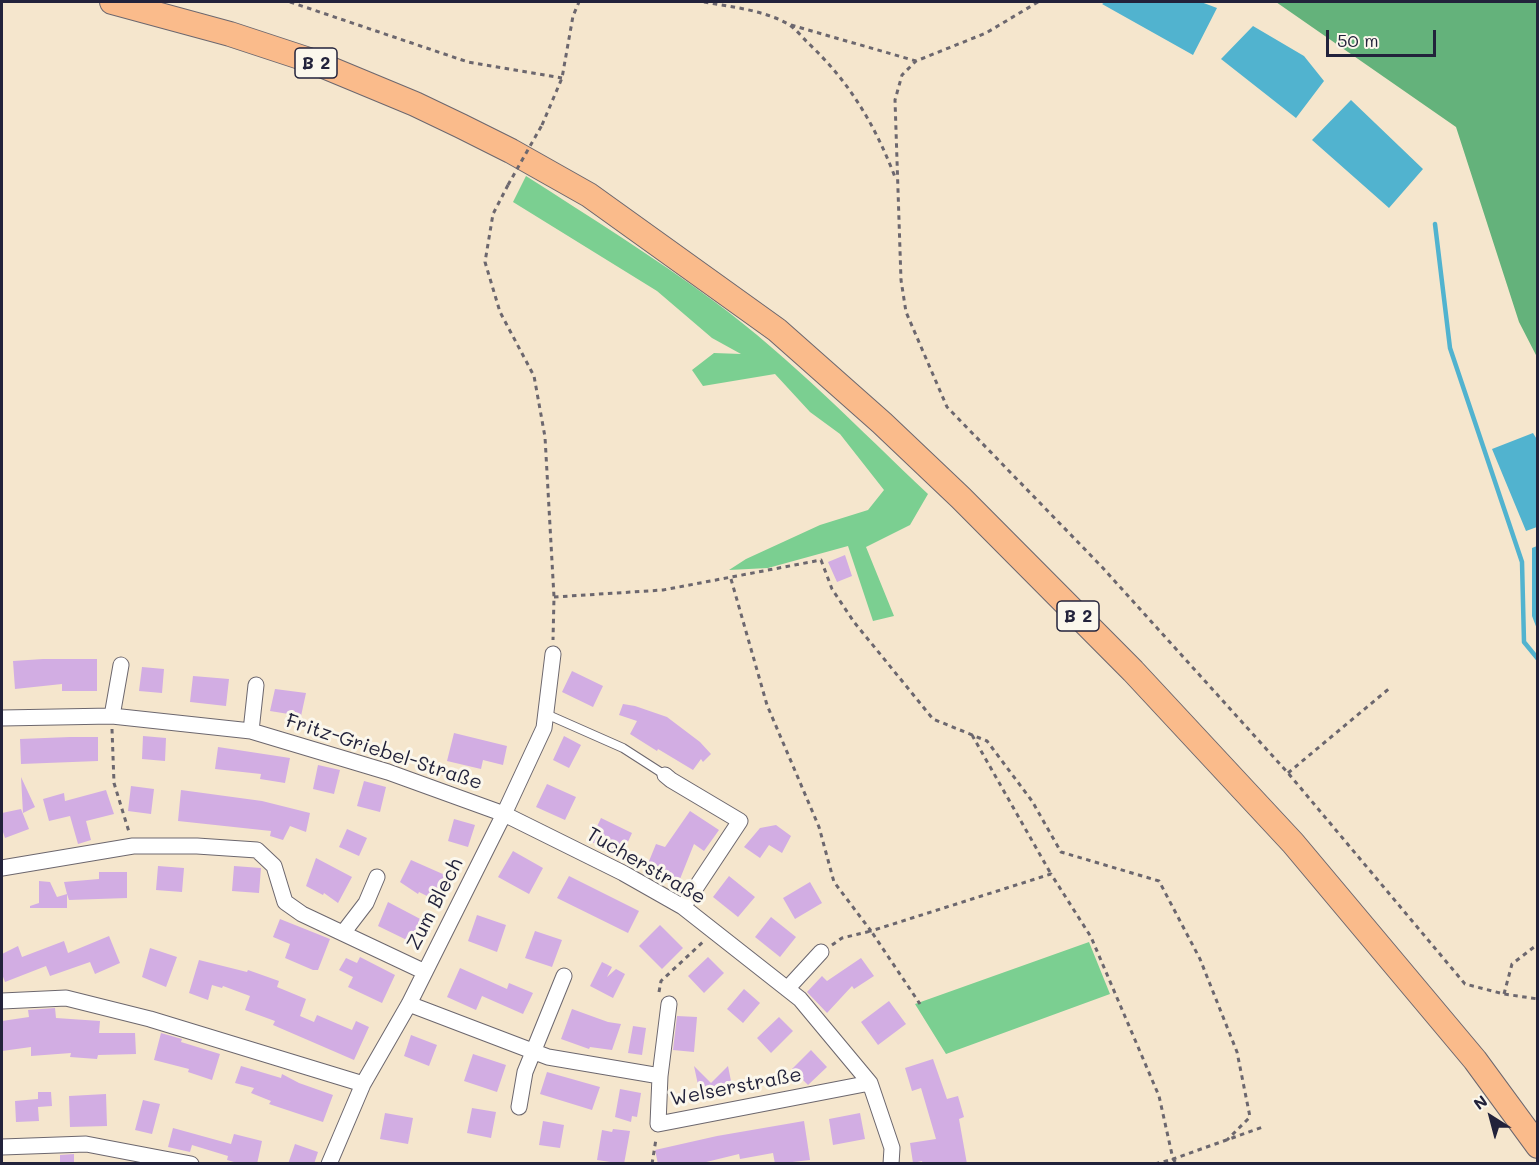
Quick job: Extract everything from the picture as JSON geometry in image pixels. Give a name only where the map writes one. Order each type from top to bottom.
[{"type":"main road","name":"B 2","points":[[112,2],[230,34],[309,60],[415,104],[461,126],[589,195],[777,330],[882,423],[961,498],[1133,671],[1293,843],[1475,1060],[1538,1146]]},
{"type":"street","name":"Zum Blech","points":[[329,1164],[363,1084],[409,1004],[504,814],[544,728],[554,654]]},
{"type":"street","points":[[112,716],[121,665]]},
{"type":"street","points":[[251,731],[256,685]]},
{"type":"street","name":"Fritz-Griebel-Straße","points":[[2,718],[112,716],[251,731],[388,771],[504,814]]},
{"type":"street","points":[[665,775],[740,821],[682,907]]},
{"type":"street","name":"Tucherstraße","points":[[504,814],[623,873],[682,907],[800,999],[870,1083],[892,1148],[891,1164]]},
{"type":"street","points":[[2,868],[133,846],[197,846],[257,850],[274,866],[285,902],[302,914],[425,972]]},
{"type":"street","points":[[343,933],[366,903],[377,877]]},
{"type":"street","points":[[787,989],[821,952]]},
{"type":"street","points":[[519,1107],[525,1072],[564,976]]},
{"type":"street","points":[[2,1001],[66,998],[150,1019],[363,1084]]},
{"type":"street","name":"Welserstraße","points":[[409,1004],[548,1057],[660,1076]]},
{"type":"street","name":"Welserstraße","points":[[669,1004],[660,1076],[658,1124],[870,1083]]},
{"type":"street","points":[[2,1147],[86,1144],[191,1164]]},
{"type":"lane","points":[[546,714],[623,748],[665,775]]},
{"type":"path","points":[[290,2],[468,62],[561,78]]},
{"type":"path","points":[[554,654],[554,597],[545,437],[534,376],[500,312],[485,262],[493,214],[542,125],[561,78],[573,16],[579,2]]},
{"type":"path","points":[[704,2],[765,15],[790,25],[916,61]]},
{"type":"path","points":[[1038,2],[986,33],[916,61],[902,75],[895,100],[901,280],[906,312],[947,407],[1102,567],[1288,773],[1465,984],[1504,994],[1538,999]]},
{"type":"path","points":[[790,25],[827,60],[851,92],[882,142],[897,181]]},
{"type":"path","points":[[554,597],[663,591],[821,560],[832,590],[854,622],[933,719],[987,741],[1032,801],[1061,852],[1159,881],[1200,959],[1237,1052],[1250,1117],[1227,1140]]},
{"type":"path","points":[[731,579],[767,705],[819,827],[834,882],[871,931],[920,1004]]},
{"type":"path","points":[[1288,773],[1391,687]]},
{"type":"path","points":[[112,716],[114,783],[133,846]]},
{"type":"path","points":[[972,735],[1051,874],[1091,937],[1159,1096],[1173,1159],[1177,1164]]},
{"type":"path","points":[[821,952],[842,938],[1051,874]]},
{"type":"path","points":[[1504,994],[1512,964],[1538,944]]},
{"type":"path","points":[[652,1164],[658,1124]]},
{"type":"path","points":[[1155,1164],[1263,1127]]},
{"type":"green space","points":[[1276,2],[1537,2],[1537,357],[1519,322],[1456,127]]},
{"type":"green space","points":[[526,176],[669,269],[743,324],[824,395],[928,494],[910,525],[866,547],[894,616],[873,621],[848,546],[768,568],[729,570],[746,559],[820,525],[868,510],[884,490],[840,434],[810,412],[775,374],[703,386],[692,370],[714,353],[741,354],[712,338],[657,291],[513,202]]},
{"type":"green space","points":[[1089,942],[1110,994],[946,1054],[915,1004]]},
{"type":"water","points":[[1105,2],[1201,2],[1217,8],[1193,55],[1102,4]]},
{"type":"water","points":[[1253,26],[1304,56],[1324,81],[1296,118],[1221,59]]},
{"type":"water","points":[[1351,100],[1423,169],[1389,208],[1312,140]]},
{"type":"water","points":[[1533,433],[1538,441],[1537,527],[1526,531],[1492,449]]},
{"type":"water","points":[[1537,546],[1537,629],[1532,616],[1532,548]]},
{"type":"building","points":[[845,555],[852,576],[837,582],[828,562]]},
{"type":"building","points":[[97,659],[97,691],[62,691],[62,684],[15,689],[13,661]]},
{"type":"building","points":[[142,667],[164,669],[162,693],[139,691]]},
{"type":"building","points":[[572,671],[603,686],[593,707],[562,692]]},
{"type":"building","points":[[193,676],[229,679],[226,706],[190,702]]},
{"type":"building","points":[[275,689],[306,693],[301,716],[270,711]]},
{"type":"building","points":[[623,704],[667,717],[700,742],[711,754],[703,762],[701,759],[693,770],[658,749],[657,751],[630,734],[637,721],[619,715]]},
{"type":"building","points":[[454,733],[507,746],[503,765],[483,760],[481,769],[447,761]]},
{"type":"building","points":[[143,736],[166,738],[165,761],[142,759]]},
{"type":"building","points":[[564,736],[581,745],[569,768],[553,760]]},
{"type":"building","points":[[98,737],[98,761],[21,764],[20,739]]},
{"type":"building","points":[[218,747],[290,758],[285,783],[260,779],[261,774],[215,769]]},
{"type":"building","points":[[318,765],[340,770],[334,794],[313,789]]},
{"type":"building","points":[[21,777],[35,807],[23,813]]},
{"type":"building","points":[[364,781],[386,787],[380,812],[357,806]]},
{"type":"building","points":[[547,784],[576,797],[565,820],[536,807]]},
{"type":"building","points":[[131,786],[154,789],[151,814],[128,811]]},
{"type":"building","points":[[106,790],[114,814],[86,821],[91,840],[78,844],[70,816],[49,821],[43,799],[64,793],[65,801]]},
{"type":"building","points":[[181,790],[262,801],[310,813],[306,832],[290,826],[283,840],[270,836],[271,831],[178,821]]},
{"type":"building","points":[[21,809],[29,829],[5,838],[2,829],[2,813]]},
{"type":"building","points":[[690,811],[719,830],[704,851],[694,844],[678,884],[645,871],[656,844],[665,847]]},
{"type":"building","points":[[601,818],[632,833],[621,857],[590,841]]},
{"type":"building","points":[[454,819],[475,825],[468,847],[448,841]]},
{"type":"building","points":[[776,825],[791,836],[782,853],[769,845],[760,858],[744,847],[760,828]]},
{"type":"building","points":[[347,829],[367,838],[359,856],[339,847]]},
{"type":"building","points":[[513,851],[543,868],[529,894],[498,877]]},
{"type":"building","points":[[316,858],[352,877],[338,903],[324,893],[323,895],[306,886]]},
{"type":"building","points":[[411,860],[445,875],[433,899],[419,892],[418,894],[400,882]]},
{"type":"building","points":[[158,866],[184,868],[182,892],[156,890]]},
{"type":"building","points":[[234,866],[261,868],[259,893],[232,891]]},
{"type":"building","points":[[99,872],[127,872],[127,898],[69,900],[64,882],[99,879]]},
{"type":"building","points":[[569,876],[639,911],[628,933],[557,898]]},
{"type":"building","points":[[729,876],[755,897],[738,917],[713,897]]},
{"type":"building","points":[[39,881],[50,882],[57,897],[67,894],[67,908],[30,908],[39,903]]},
{"type":"building","points":[[810,882],[822,903],[795,919],[783,898]]},
{"type":"building","points":[[388,902],[426,922],[415,944],[378,926]]},
{"type":"building","points":[[477,915],[506,925],[497,952],[468,941]]},
{"type":"building","points":[[771,917],[796,937],[780,957],[755,937]]},
{"type":"building","points":[[280,919],[330,939],[318,970],[285,958],[290,944],[273,937]]},
{"type":"building","points":[[660,925],[683,948],[662,969],[639,946]]},
{"type":"building","points":[[535,931],[562,940],[552,967],[525,958]]},
{"type":"building","points":[[109,936],[120,963],[95,974],[90,962],[50,976],[46,966],[5,982],[2,974],[2,954],[18,946],[22,957],[64,941],[68,953]]},
{"type":"building","points":[[150,948],[177,957],[166,987],[142,977]]},
{"type":"building","points":[[360,957],[395,975],[382,1003],[348,987],[353,977],[339,970],[346,958],[357,963]]},
{"type":"building","points":[[708,957],[724,973],[704,993],[688,976]]},
{"type":"building","points":[[861,958],[874,976],[854,989],[852,986],[827,1013],[807,992],[822,976],[827,981]]},
{"type":"building","points":[[199,960],[247,972],[248,970],[279,981],[277,987],[306,999],[300,1016],[314,1022],[317,1015],[352,1030],[356,1021],[369,1027],[354,1060],[273,1025],[275,1021],[245,1010],[250,996],[223,986],[222,988],[212,985],[208,1000],[189,993]]},
{"type":"building","points":[[602,962],[612,967],[607,977],[616,969],[625,974],[613,998],[590,986]]},
{"type":"building","points":[[460,968],[507,989],[509,983],[533,993],[523,1014],[482,996],[476,1010],[447,997]]},
{"type":"building","points":[[744,989],[760,1003],[743,1023],[727,1009]]},
{"type":"building","points":[[889,1001],[906,1024],[878,1045],[861,1022]]},
{"type":"building","points":[[55,1008],[56,1018],[100,1021],[99,1033],[135,1033],[136,1054],[98,1055],[97,1059],[70,1057],[71,1053],[31,1056],[31,1047],[2,1051],[2,1021],[29,1017],[28,1010]]},
{"type":"building","points":[[572,1009],[608,1022],[621,1024],[612,1050],[590,1047],[589,1049],[561,1039]]},
{"type":"building","points":[[677,1016],[697,1017],[694,1052],[673,1050]]},
{"type":"building","points":[[779,1017],[793,1031],[771,1053],[757,1038]]},
{"type":"building","points":[[633,1026],[646,1028],[642,1055],[628,1053]]},
{"type":"building","points":[[161,1033],[220,1054],[212,1080],[188,1072],[189,1069],[154,1060]]},
{"type":"building","points":[[411,1035],[437,1045],[429,1066],[404,1056]]},
{"type":"building","points":[[811,1050],[827,1067],[808,1085],[792,1069]]},
{"type":"building","points":[[473,1054],[506,1065],[497,1092],[464,1081]]},
{"type":"building","points":[[933,1059],[947,1099],[958,1096],[964,1117],[959,1119],[967,1164],[923,1164],[922,1161],[913,1163],[910,1143],[936,1139],[921,1088],[912,1091],[905,1068]]},
{"type":"building","points":[[241,1066],[281,1078],[282,1074],[299,1083],[333,1095],[323,1122],[269,1104],[271,1101],[251,1093],[254,1088],[235,1083]]},
{"type":"building","points":[[694,1066],[711,1083],[728,1066],[733,1091],[694,1099],[700,1094]]},
{"type":"building","points":[[547,1072],[600,1087],[592,1110],[540,1094]]},
{"type":"building","points":[[620,1089],[641,1093],[637,1117],[632,1116],[631,1122],[615,1117]]},
{"type":"building","points":[[38,1092],[51,1092],[52,1106],[38,1107],[39,1121],[16,1122],[15,1101],[38,1099]]},
{"type":"building","points":[[106,1094],[107,1126],[70,1127],[69,1096]]},
{"type":"building","points":[[143,1100],[160,1104],[152,1134],[135,1130]]},
{"type":"building","points":[[472,1108],[496,1112],[491,1138],[467,1133]]},
{"type":"building","points":[[385,1113],[413,1118],[408,1144],[380,1139]]},
{"type":"building","points":[[860,1113],[865,1139],[833,1145],[829,1119]]},
{"type":"building","points":[[543,1121],[564,1125],[560,1148],[539,1145]]},
{"type":"building","points":[[804,1121],[810,1160],[775,1164],[773,1153],[740,1159],[739,1154],[698,1164],[658,1164],[655,1150],[717,1136]]},
{"type":"building","points":[[173,1128],[231,1144],[234,1134],[262,1141],[257,1164],[241,1164],[227,1160],[228,1156],[192,1145],[190,1152],[168,1147]]},
{"type":"building","points":[[613,1129],[630,1131],[624,1164],[597,1160],[602,1130],[612,1132]]},
{"type":"building","points":[[295,1144],[318,1152],[314,1164],[288,1164]]},
{"type":"building","points":[[74,1154],[74,1164],[60,1164],[60,1155]]},
{"type":"waterway","points":[[1435,224],[1450,348],[1522,562],[1524,642],[1538,659]]}]
